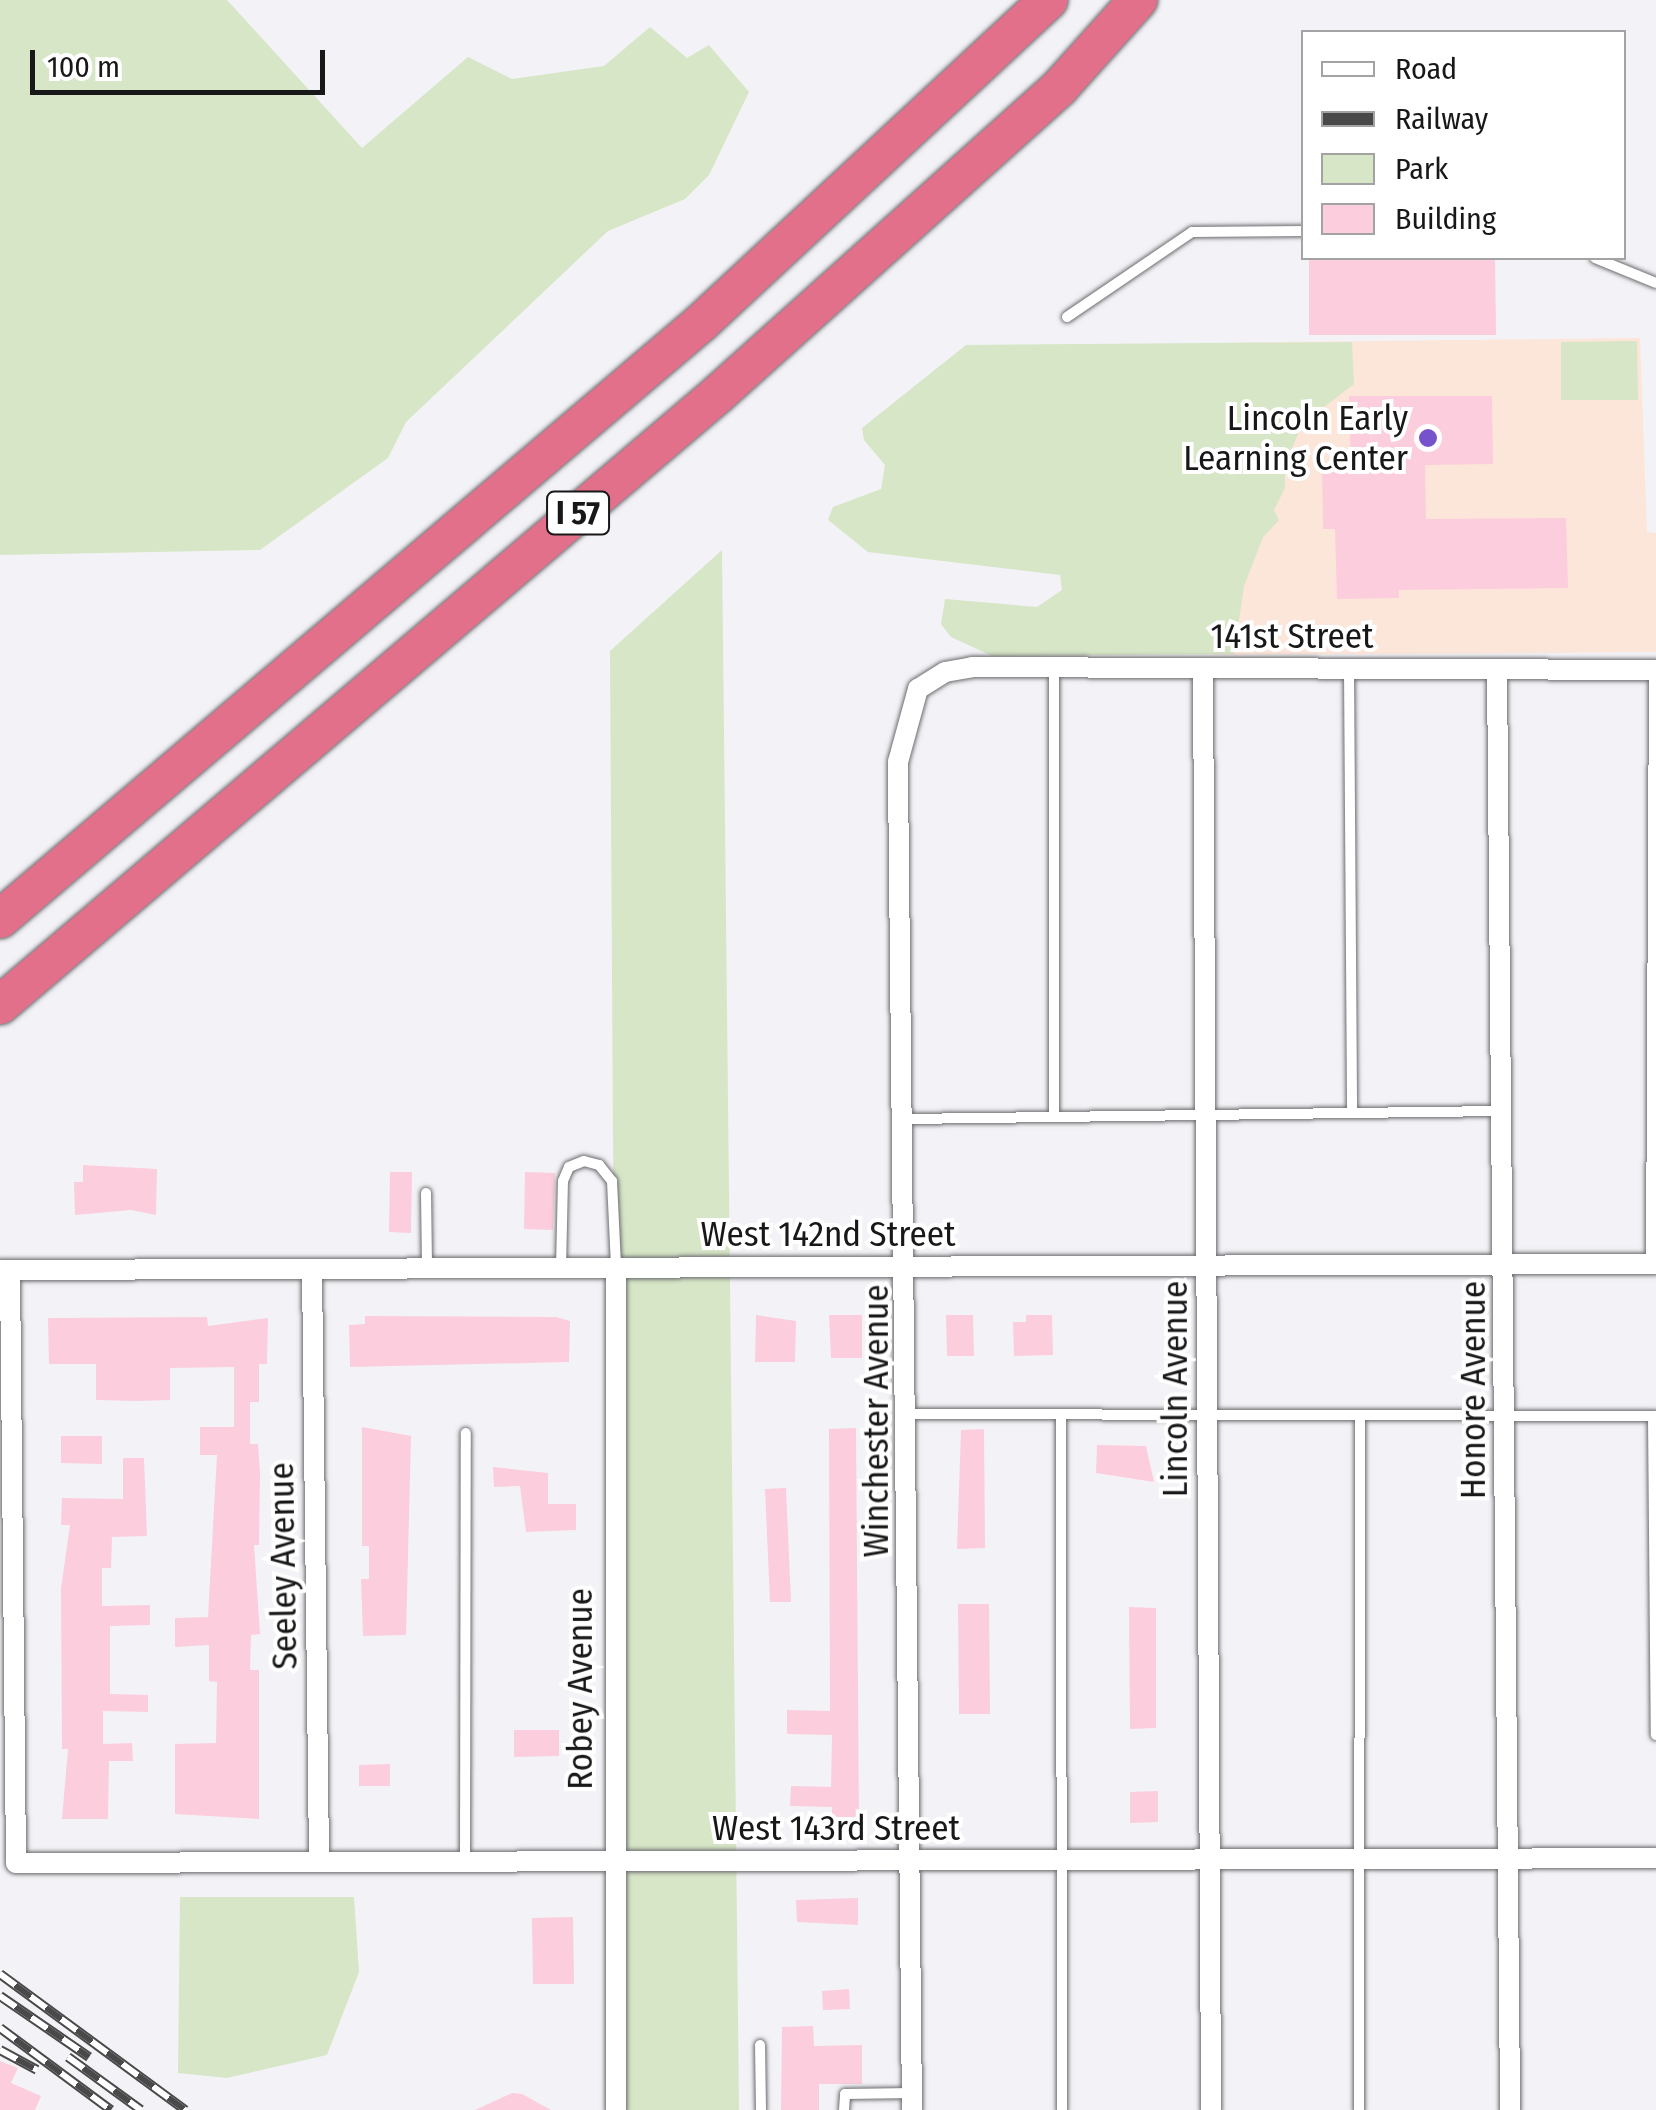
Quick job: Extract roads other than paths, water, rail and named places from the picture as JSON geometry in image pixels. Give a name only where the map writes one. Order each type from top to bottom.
[{"type":"highway","name":"I 57","points":[[0,919],[702,322],[1048,0]]},
{"type":"highway","name":"I 57","points":[[0,1005],[732,382],[1060,87],[1138,0]]},
{"type":"street","name":"141st Street","points":[[930,680],[972,667],[1655,670]]},
{"type":"street","name":"Lincoln Avenue","points":[[1204,668],[1211,2110]]},
{"type":"street","name":"Honore Avenue","points":[[1496,670],[1505,1264],[1510,2110]]},
{"type":"street","name":"Winchester Avenue","points":[[912,2102],[908,1266],[898,762],[911,704],[930,680]]},
{"type":"street","name":"West 142nd Street","points":[[5,1270],[1653,1264]]},
{"type":"street","name":"Robey Avenue","points":[[616,1268],[612,1862],[616,2110]]},
{"type":"street","name":"Seeley Avenue","points":[[312,1269],[319,1862]]},
{"type":"street","name":"West 143rd Street","points":[[5,1270],[16,1862],[1656,1858]]},
{"type":"lane","points":[[1067,317],[1192,232],[1301,231]]},
{"type":"lane","points":[[1600,260],[1656,283]]},
{"type":"lane","points":[[1054,667],[1054,1117]]},
{"type":"lane","points":[[1349,669],[1352,1113]]},
{"type":"lane","points":[[1653,1264],[1655,670]]},
{"type":"lane","points":[[906,1119],[1503,1111]]},
{"type":"lane","points":[[561,1268],[563,1182],[569,1167],[584,1162],[599,1166],[612,1181],[616,1268]]},
{"type":"lane","points":[[426,1193],[427,1268]]},
{"type":"lane","points":[[909,1414],[1655,1416],[1656,1736]]},
{"type":"lane","points":[[1061,1414],[1062,2110]]},
{"type":"lane","points":[[1359,2110],[1360,1415]]},
{"type":"lane","points":[[465,1861],[466,1432]]},
{"type":"lane","points":[[760,2045],[760,2110]]},
{"type":"lane","points":[[844,2110],[845,2094],[912,2102]]},
{"type":"railway","points":[[0,1974],[185,2110]]},
{"type":"railway","points":[[0,1996],[89,2057]]},
{"type":"railway","points":[[0,2028],[111,2110]]},
{"type":"railway","points":[[0,2050],[37,2070]]},
{"type":"railway","points":[[68,2057],[141,2110]]},
{"type":"place","name":"Lincoln Early Learning Center","points":[[1428,438]]}]
